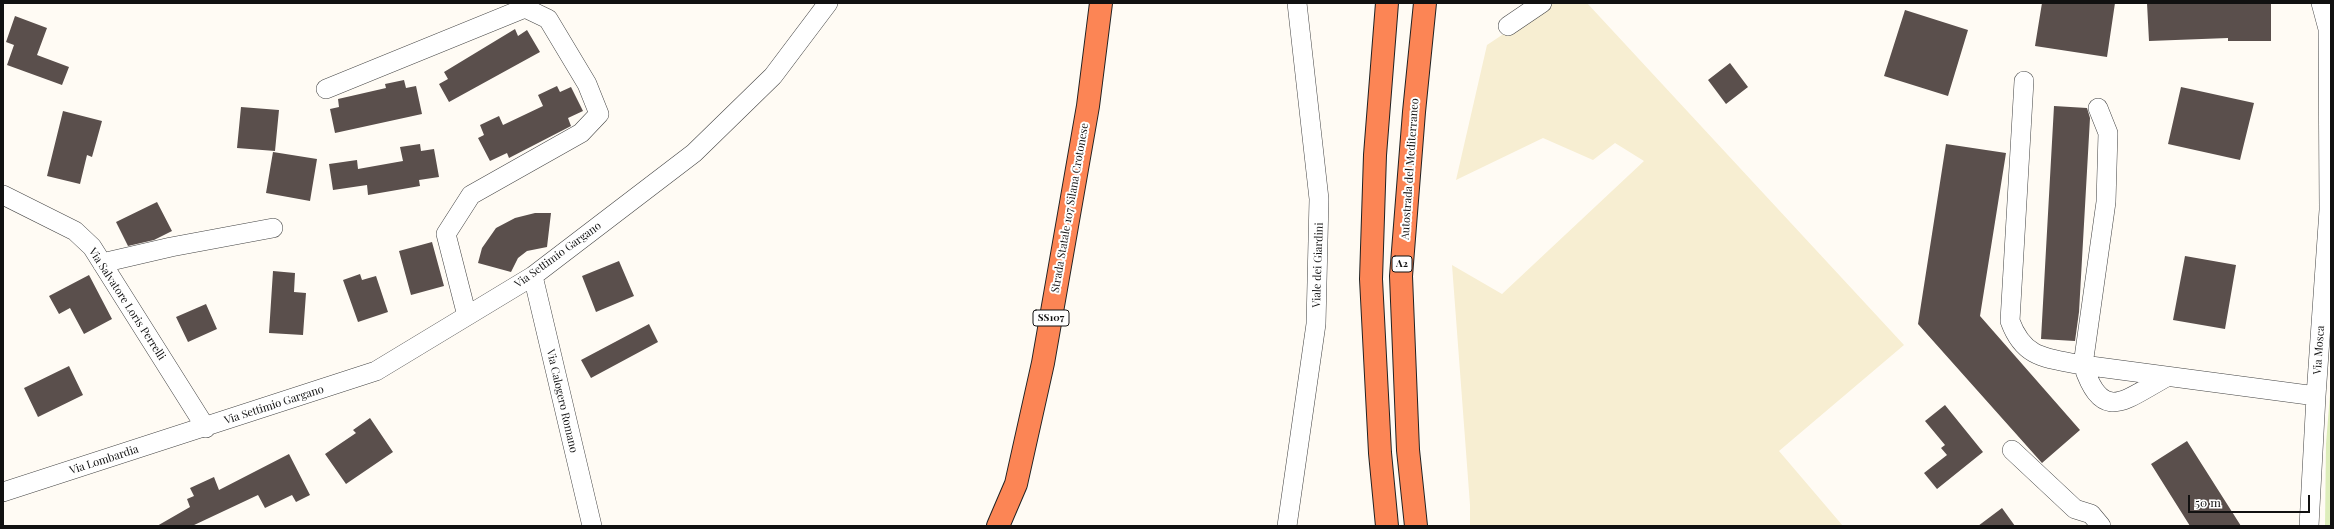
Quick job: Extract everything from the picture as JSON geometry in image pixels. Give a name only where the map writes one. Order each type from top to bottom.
[{"type":"highway","points":[[1387,3],[1375,155],[1371,279],[1380,453],[1387,526]]},
{"type":"highway","name":"Autostrada del Mediterraneo","points":[[1416,526],[1408,450],[1401,276],[1414,112],[1425,3]]},
{"type":"highway","points":[[1414,112],[1431,64],[1438,3]]},
{"type":"highway","name":"Strada Statale 107 Silana Crotonese","points":[[998,526],[1016,484],[1043,363],[1088,106],[1091,26],[1098,6]]},
{"type":"street","name":"Via Settimio Gargano","points":[[206,428],[376,371],[533,276],[694,152],[773,76],[828,3]]},
{"type":"street","name":"Viale dei Giardini","points":[[1287,526],[1316,324],[1319,199],[1297,3]]},
{"type":"street","points":[[1508,26],[1542,3]]},
{"type":"street","name":"Via Mosca","points":[[2309,526],[2316,396],[2326,324],[2330,210],[2330,24],[2321,3]]},
{"type":"street","points":[[326,89],[525,8],[548,19],[587,84],[599,114],[581,133],[471,194],[446,234],[467,316]]},
{"type":"street","points":[[2024,81],[2010,321],[2016,337],[2028,350],[2053,359],[2083,365],[2316,396]]},
{"type":"street","points":[[2098,108],[2108,133],[2106,202],[2083,365],[2090,385],[2099,397],[2108,402],[2118,402],[2167,377]]},
{"type":"street","name":"Via Salvatore Loris Perrelli","points":[[3,195],[75,231],[92,247],[206,428]]},
{"type":"street","points":[[102,263],[171,247],[273,228]]},
{"type":"street","name":"Via Calogero Romano","points":[[533,276],[592,526]]},
{"type":"street","name":"Via Lombardia","points":[[3,492],[206,428]]},
{"type":"street","points":[[2012,450],[2075,509],[2091,514],[2101,526]]},
{"type":"shaded area","points":[[1550,3],[1587,3],[1904,345],[1779,451],[1843,526],[1470,526],[1470,505],[1452,265],[1502,294],[1644,161],[1615,143],[1593,160],[1543,138],[1456,180],[1487,45]]},
{"type":"green space","points":[[2331,382],[2331,526],[2325,526],[2326,444]]},
{"type":"building","points":[[2042,3],[2115,3],[2107,57],[2035,46]]},
{"type":"building","points":[[2147,3],[2271,3],[2271,41],[2228,41],[2228,38],[2149,41]]},
{"type":"building","points":[[1905,10],[1968,30],[1948,96],[1884,76]]},
{"type":"building","points":[[15,16],[47,28],[37,55],[69,67],[62,85],[7,65],[14,45],[6,42]]},
{"type":"building","points":[[515,29],[518,36],[527,30],[540,52],[449,102],[439,84],[448,79],[444,72]]},
{"type":"building","points":[[1730,63],[1748,87],[1726,104],[1708,80]]},
{"type":"building","points":[[404,80],[406,88],[416,86],[422,114],[335,133],[330,109],[339,107],[338,99],[386,88],[385,84]]},
{"type":"building","points":[[557,86],[560,92],[571,87],[583,111],[568,118],[571,126],[509,158],[507,153],[490,161],[478,138],[484,135],[480,125],[499,116],[503,125],[543,106],[538,95]]},
{"type":"building","points":[[2181,87],[2254,103],[2240,160],[2168,144]]},
{"type":"building","points":[[2054,106],[2087,108],[2090,118],[2079,312],[2075,341],[2041,339]]},
{"type":"building","points":[[241,107],[279,110],[275,151],[237,148]]},
{"type":"building","points":[[63,111],[102,121],[92,157],[87,155],[80,184],[47,176]]},
{"type":"building","points":[[420,144],[421,151],[434,149],[439,177],[419,180],[420,186],[368,195],[367,185],[333,190],[329,164],[357,160],[358,169],[403,161],[400,147]]},
{"type":"building","points":[[1946,144],[2006,153],[1980,316],[2080,430],[2042,463],[1918,324]]},
{"type":"building","points":[[273,152],[317,159],[310,201],[266,193]]},
{"type":"building","points":[[157,202],[172,231],[154,240],[128,246],[116,222]]},
{"type":"building","points":[[535,213],[551,213],[547,247],[527,251],[518,258],[511,272],[478,263],[482,248],[496,228],[515,218]]},
{"type":"building","points":[[432,242],[444,286],[411,295],[399,251]]},
{"type":"building","points":[[2185,256],[2236,265],[2225,329],[2173,320]]},
{"type":"building","points":[[619,261],[634,296],[596,312],[582,276]]},
{"type":"building","points":[[273,271],[295,273],[294,292],[306,293],[303,335],[269,333]]},
{"type":"building","points":[[360,274],[362,280],[376,276],[388,312],[358,322],[343,280]]},
{"type":"building","points":[[89,275],[112,319],[84,334],[70,308],[59,314],[49,296]]},
{"type":"building","points":[[206,304],[217,329],[188,342],[176,317]]},
{"type":"building","points":[[649,324],[658,342],[591,378],[581,360]]},
{"type":"building","points":[[69,366],[83,395],[38,417],[24,388]]},
{"type":"building","points":[[1945,405],[1983,452],[1937,489],[1924,473],[1947,455],[1941,448],[1945,445],[1925,421]]},
{"type":"building","points":[[370,418],[393,452],[346,484],[325,454],[356,433],[353,430]]},
{"type":"building","points":[[2187,441],[2241,526],[2190,526],[2151,464]]},
{"type":"building","points":[[289,454],[310,495],[296,502],[292,495],[265,508],[258,495],[192,526],[157,526],[190,507],[187,499],[194,496],[190,488],[214,477],[219,490]]},
{"type":"building","points":[[2002,508],[2015,526],[1978,526]]}]
